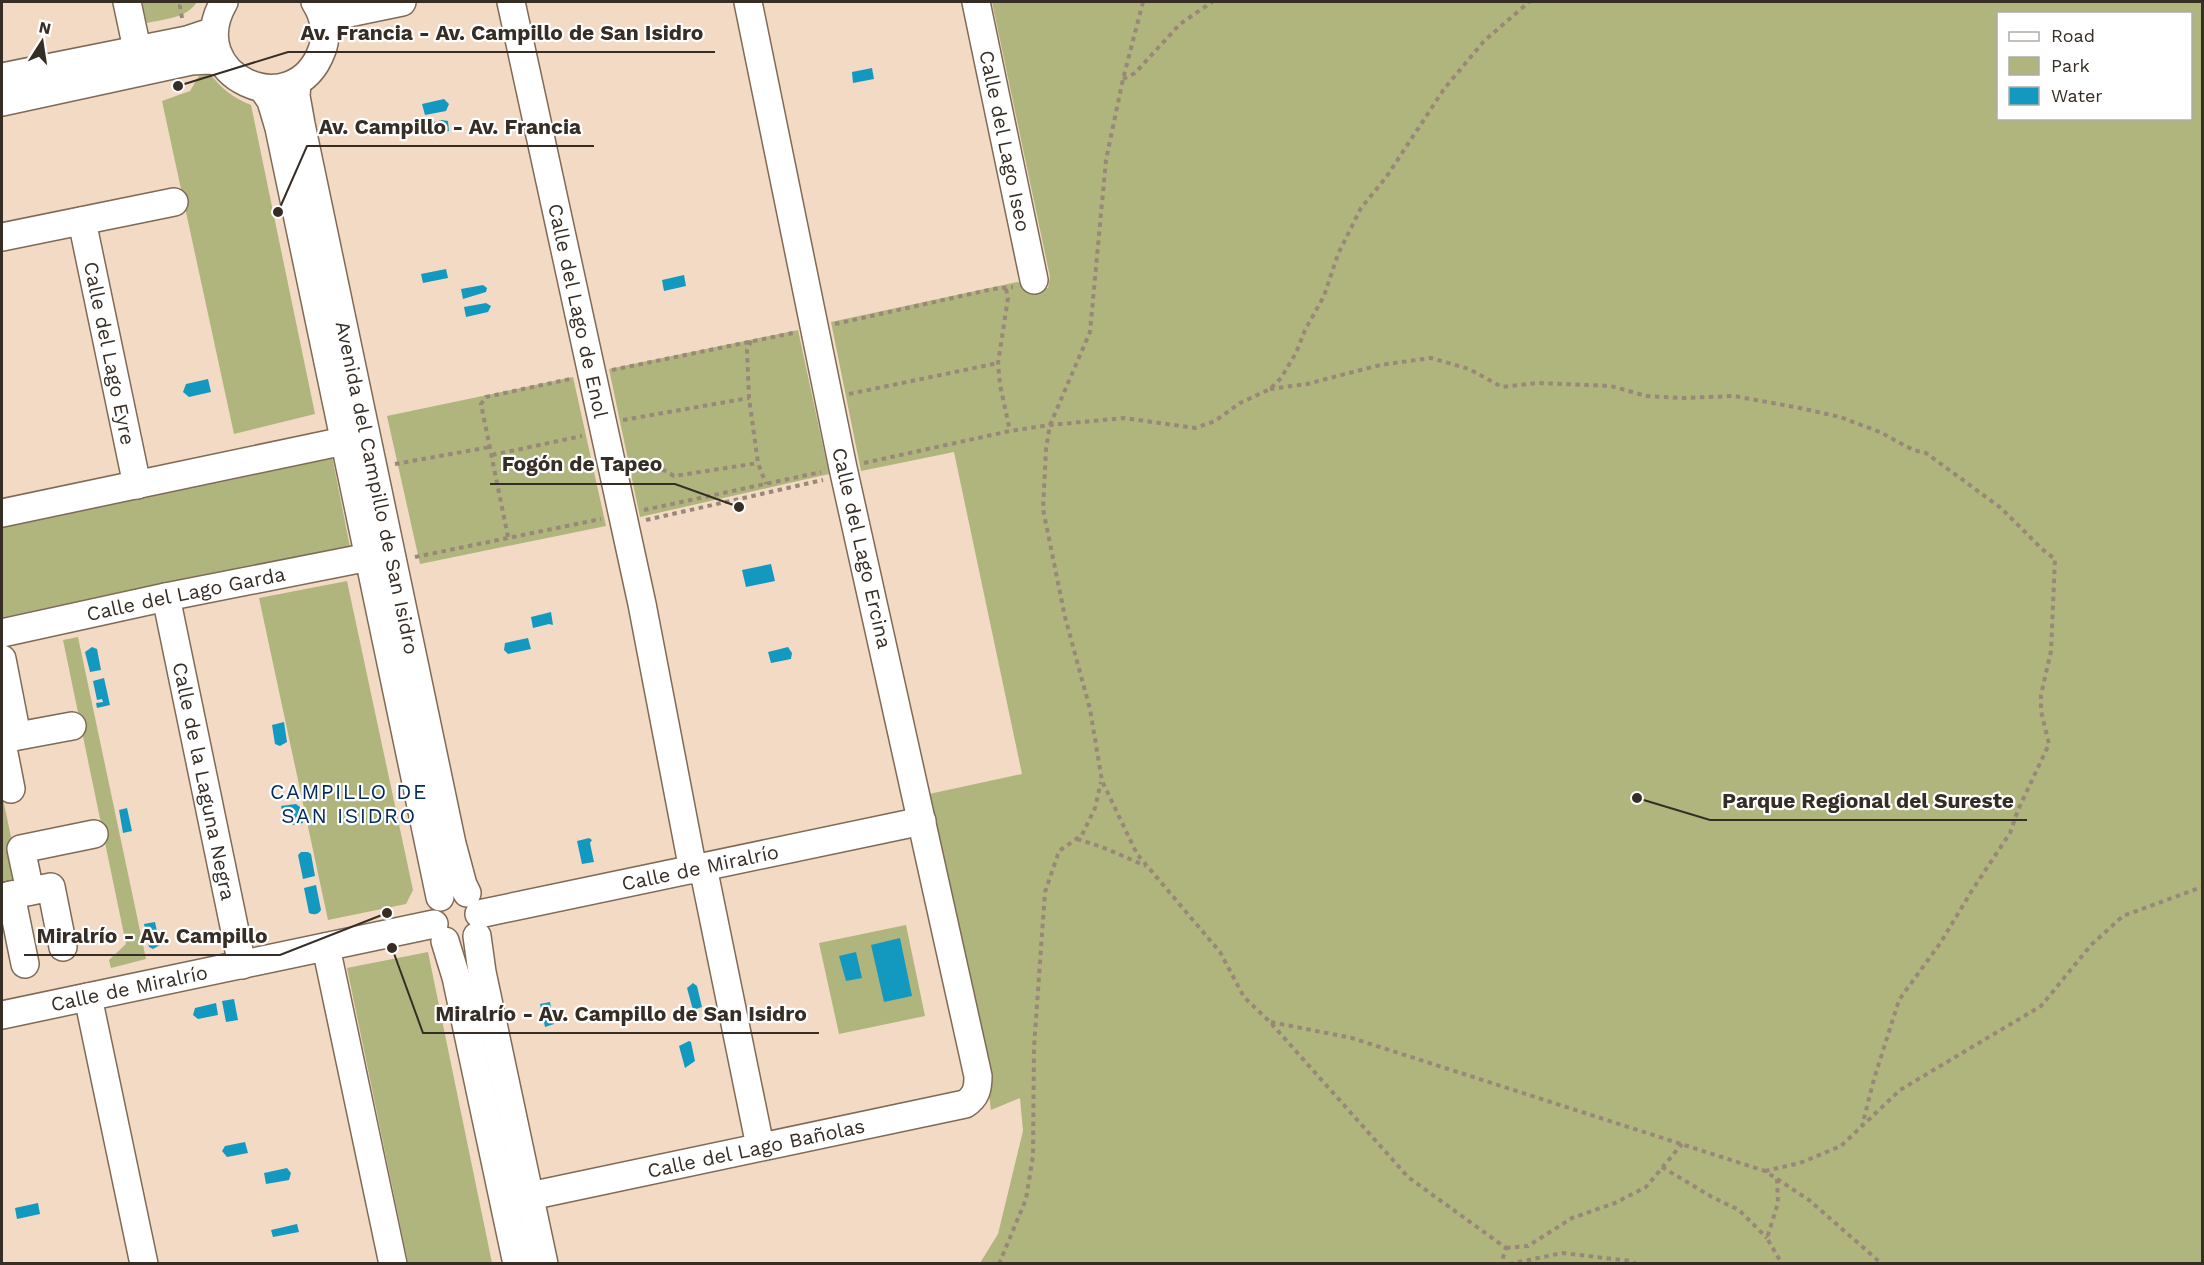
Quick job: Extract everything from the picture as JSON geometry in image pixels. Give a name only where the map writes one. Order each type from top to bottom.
[{"type":"street","points":[[127,2],[137,49]]},
{"type":"street","points":[[224,2],[217,14],[214,31],[215,47],[222,62],[232,75],[247,84],[263,89],[280,88],[297,82],[309,73],[321,53],[325,30],[319,8],[344,14],[402,2]]},
{"type":"street","name":"Calle del Lago de Enol","points":[[511,2],[628,513],[642,604],[760,1146]]},
{"type":"street","name":"Calle del Lago Ercina","points":[[748,2],[814,329],[833,474],[922,821],[978,1076],[976,1093]]},
{"type":"street","name":"Calle del Lago Iseo","points":[[976,2],[1034,280]]},
{"type":"street","points":[[2,77],[187,40],[214,31]]},
{"type":"street","points":[[2,102],[191,61],[222,62]]},
{"type":"street","name":"Avenida del Campillo de San Isidro","points":[[297,82],[296,96],[299,114],[452,844],[474,914],[482,972],[544,1263]]},
{"type":"street","name":"Avenida del Campillo de San Isidro","points":[[263,89],[271,101],[279,129],[440,897]]},
{"type":"street","points":[[2,237],[174,202]]},
{"type":"street","name":"Calle del Lago Eyre","points":[[81,221],[137,485]]},
{"type":"street","points":[[2,513],[344,441]]},
{"type":"street","name":"Calle del Lago Garda","points":[[2,633],[166,597],[369,557]]},
{"type":"street","name":"Calle de la Laguna Negra","points":[[166,597],[242,965]]},
{"type":"street","points":[[2,659],[11,789]]},
{"type":"street","points":[[7,740],[72,726]]},
{"type":"street","name":"Calle de Miralrío","points":[[474,914],[922,821]]},
{"type":"street","points":[[25,964],[14,894],[21,849],[94,834]]},
{"type":"street","points":[[14,894],[51,887],[63,947]]},
{"type":"street","points":[[440,932],[452,945],[462,946],[471,943],[474,914],[456,890],[446,892],[440,897],[433,916],[456,977],[517,1263]]},
{"type":"street","name":"Calle de Miralrío","points":[[2,1015],[326,947],[440,932]]},
{"type":"street","points":[[326,947],[393,1263]]},
{"type":"street","points":[[88,997],[144,1263]]},
{"type":"street","name":"Calle del Lago Bañolas","points":[[530,1196],[965,1104],[972,1100],[976,1093]]},
{"type":"path","points":[[183,2],[180,6],[183,23]]},
{"type":"path","points":[[1143,2],[1122,79],[1106,160],[1090,332],[1050,425],[1046,449],[1043,509],[1065,617],[1090,709],[1102,781],[1137,854],[1220,952],[1244,997],[1270,1022],[1408,1177],[1506,1248],[1528,1246],[1572,1218],[1615,1203],[1646,1186],[1682,1144]]},
{"type":"path","points":[[1122,79],[1135,74],[1180,24],[1212,2]]},
{"type":"path","points":[[1270,389],[1281,378],[1296,353],[1305,330],[1324,296],[1338,254],[1361,208],[1387,176],[1444,89],[1484,40],[1529,2]]},
{"type":"path","points":[[814,329],[993,290],[1022,285],[1029,287],[1034,280]]},
{"type":"path","points":[[1006,289],[1008,298],[998,363],[1000,385],[1010,431]]},
{"type":"path","points":[[751,341],[747,350],[749,398],[758,463],[766,484]]},
{"type":"path","points":[[628,513],[637,522],[1010,431],[1050,425],[1124,418],[1195,428],[1215,422],[1240,403],[1270,389],[1306,384],[1380,365],[1431,358],[1469,369],[1502,387],[1538,383],[1611,386],[1646,396],[1684,399],[1734,396],[1800,408],[1840,417],[1880,432],[1912,450],[1926,453],[2001,508],[2055,559],[2051,651],[2041,695],[2041,711],[2049,744],[2018,810],[2010,833],[1941,942],[1899,1000],[1874,1078],[1863,1126]]},
{"type":"path","points":[[842,395],[998,363]]},
{"type":"path","points":[[616,421],[749,398]]},
{"type":"path","points":[[492,455],[592,434]]},
{"type":"path","points":[[394,464],[490,447]]},
{"type":"path","points":[[626,470],[658,467],[674,476],[758,463]]},
{"type":"path","points":[[415,556],[766,484],[833,474]]},
{"type":"path","points":[[999,1263],[1026,1199],[1033,1156],[1034,1047],[1045,892],[1059,851],[1082,835],[1095,808],[1102,781]]},
{"type":"path","points":[[1077,839],[1147,866]]},
{"type":"path","points":[[1765,1172],[1800,1163],[1841,1146],[1900,1090],[2041,1006],[2091,945],[2123,916],[2202,887]]},
{"type":"path","points":[[1270,1022],[1352,1038],[1765,1172],[1809,1200],[1882,1263]]},
{"type":"path","points":[[1662,1167],[1712,1197],[1739,1210],[1767,1238],[1782,1263]]},
{"type":"path","points":[[1767,1238],[1778,1203],[1777,1179]]},
{"type":"path","points":[[1501,1263],[1506,1248]]},
{"type":"path","points":[[1509,1263],[1562,1253],[1636,1263]]},
{"type":"green space","points":[[142,2],[197,2],[182,15],[147,23]]},
{"type":"green space","points":[[992,2],[2202,2],[2202,1263],[980,1263],[998,1234],[1023,1131],[1020,1098],[991,1110],[985,1064],[929,794],[1022,774],[954,452],[861,471],[831,322],[1017,282],[1048,288],[1050,277]]},
{"type":"green space","points":[[210,74],[228,92],[251,105],[315,414],[234,434],[162,101],[190,91],[199,76]]},
{"type":"green space","points":[[798,330],[829,474],[640,517],[609,369]]},
{"type":"green space","points":[[573,377],[606,526],[420,564],[387,416]]},
{"type":"green space","points":[[331,451],[350,547],[2,622],[2,519]]},
{"type":"green space","points":[[347,581],[413,890],[406,904],[328,920],[259,598]]},
{"type":"green space","points":[[78,637],[146,959],[111,968],[109,960],[126,944],[63,640]]},
{"type":"green space","points":[[2,794],[20,880],[2,884]]},
{"type":"green space","points":[[906,925],[925,1016],[839,1034],[819,943]]},
{"type":"green space","points":[[428,952],[492,1263],[408,1263],[347,968]]},
{"type":"water","points":[[872,68],[874,79],[853,83],[852,72]]},
{"type":"water","points":[[444,99],[449,104],[446,111],[425,115],[422,104]]},
{"type":"water","points":[[442,120],[448,121],[449,131],[428,135],[426,124]]},
{"type":"water","points":[[446,269],[448,278],[423,283],[421,274]]},
{"type":"water","points":[[684,275],[686,286],[664,291],[662,280]]},
{"type":"water","points":[[483,285],[487,288],[486,292],[463,299],[461,289]]},
{"type":"water","points":[[486,303],[491,306],[488,312],[466,317],[464,307]]},
{"type":"water","points":[[208,379],[211,392],[189,397],[183,392],[186,384]]},
{"type":"water","points":[[771,564],[775,581],[746,587],[742,570]]},
{"type":"water","points":[[551,612],[553,625],[533,628],[531,617]]},
{"type":"water","points":[[528,638],[531,649],[508,654],[504,650],[505,643]]},
{"type":"water","points":[[92,647],[97,649],[101,670],[90,672],[85,652]]},
{"type":"water","points":[[788,647],[792,653],[791,659],[771,663],[768,652]]},
{"type":"water","points":[[104,678],[110,705],[97,708],[96,703],[103,702],[102,699],[97,700],[93,681]]},
{"type":"water","points":[[284,722],[287,742],[280,746],[275,744],[272,725]]},
{"type":"water","points":[[296,804],[300,807],[303,823],[293,825],[288,812],[286,812],[289,815],[288,818],[284,817],[281,806]]},
{"type":"water","points":[[127,808],[132,831],[123,833],[119,810]]},
{"type":"water","points":[[589,838],[592,840],[590,843],[594,862],[582,864],[577,841]]},
{"type":"water","points":[[301,852],[311,854],[315,876],[303,879],[298,855]]},
{"type":"water","points":[[316,885],[321,910],[314,914],[309,913],[304,888]]},
{"type":"water","points":[[155,922],[160,945],[153,949],[149,947],[144,924]]},
{"type":"water","points":[[900,938],[912,996],[884,1002],[871,945]]},
{"type":"water","points":[[856,952],[862,978],[846,981],[839,956]]},
{"type":"water","points":[[693,983],[697,986],[702,1007],[693,1010],[687,988]]},
{"type":"water","points":[[234,999],[238,1020],[226,1022],[222,1001]]},
{"type":"water","points":[[550,1002],[554,1024],[545,1027],[540,1004]]},
{"type":"water","points":[[216,1003],[218,1015],[198,1019],[193,1015],[195,1008]]},
{"type":"water","points":[[689,1041],[695,1061],[685,1068],[679,1046]]},
{"type":"water","points":[[245,1142],[248,1153],[227,1157],[222,1151],[225,1146]]},
{"type":"water","points":[[287,1168],[291,1173],[289,1180],[266,1184],[264,1173]]},
{"type":"water","points":[[38,1203],[40,1214],[17,1219],[15,1208]]},
{"type":"water","points":[[297,1224],[299,1232],[273,1237],[271,1230]]},
{"type":"place","name":"Av. Francia - Av. Campillo de San Isidro","points":[[178,86]]},
{"type":"place","name":"Av. Campillo - Av. Francia","points":[[278,212]]},
{"type":"place","name":"Fogón de Tapeo","points":[[739,507]]},
{"type":"place","name":"Parque Regional del Sureste","points":[[1637,798]]},
{"type":"place","name":"Miralrío - Av. Campillo","points":[[387,913]]},
{"type":"place","name":"Miralrío - Av. Campillo de San Isidro","points":[[392,948]]},
{"type":"district","name":"CAMPILLO DE SAN ISIDRO","points":[[349,804]]}]
